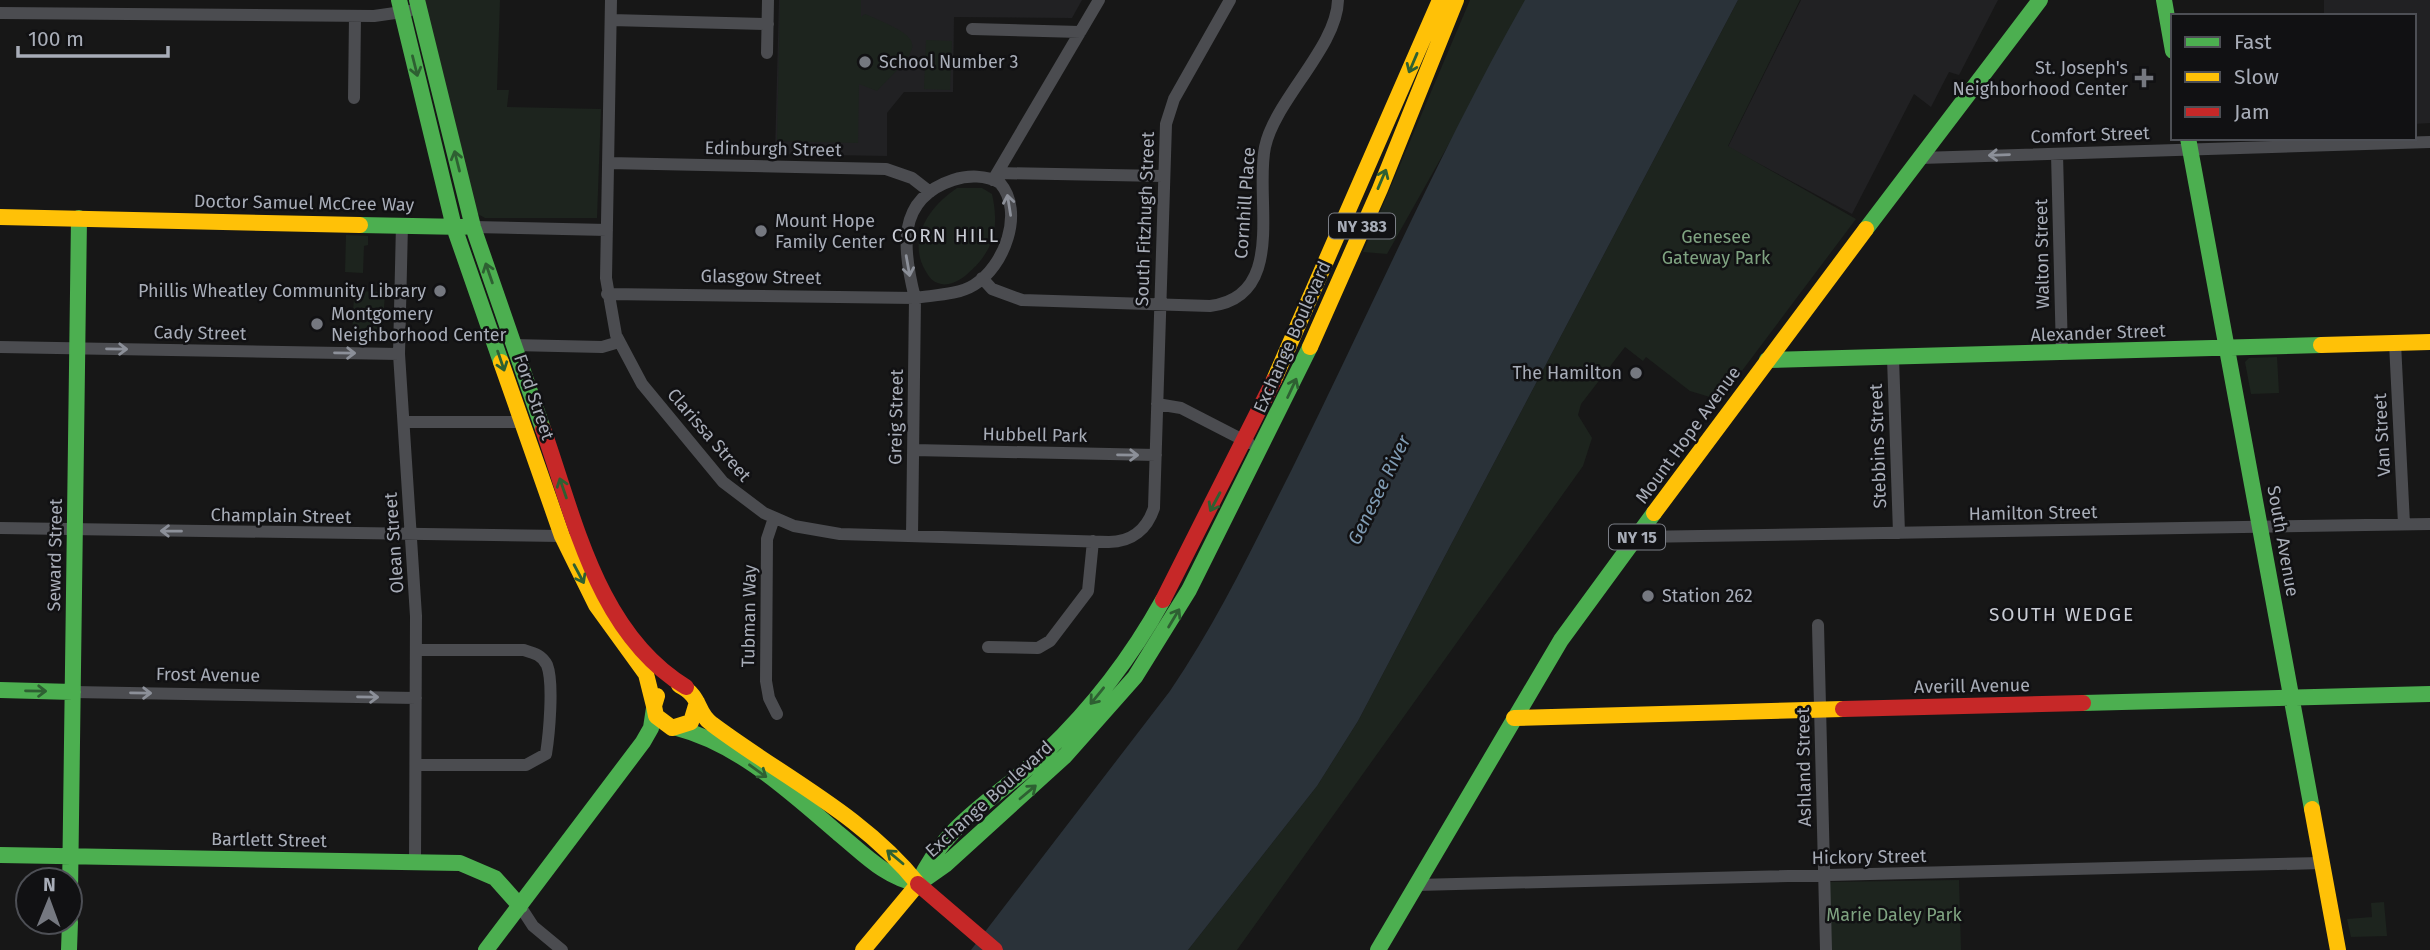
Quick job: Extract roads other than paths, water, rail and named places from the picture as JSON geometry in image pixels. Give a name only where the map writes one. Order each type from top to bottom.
[{"type":"main road","name":"Exchange Boulevard","points":[[918,884],[932,853],[973,813],[1052,746],[1096,698],[1129,654],[1173,583],[1293,343],[1440,0]]},
{"type":"main road","name":"Exchange Boulevard","points":[[918,884],[937,872],[975,835],[1048,774],[1123,693],[1180,608],[1308,352],[1456,0]]},
{"type":"main road","name":"Mount Hope Avenue","points":[[1378,950],[1561,640],[1767,360],[2040,0]]},
{"type":"main road","points":[[2164,0],[2171,40]]},
{"type":"main road","name":"Ford Street","points":[[418,4],[473,227],[598,582],[616,614],[654,666],[686,687]]},
{"type":"main road","name":"Ford Street","points":[[401,6],[454,227],[562,536],[596,605],[646,674],[654,707]]},
{"type":"main road","name":"South Avenue","points":[[2189,144],[2338,950]]},
{"type":"main road","name":"Doctor Samuel McCree Way","points":[[0,217],[473,227]]},
{"type":"main road","name":"Seward Street","points":[[71,866],[79,218]]},
{"type":"main road","name":"Alexander Street","points":[[1767,360],[2228,350],[2430,342]]},
{"type":"main road","points":[[575,836],[646,738],[658,693],[674,685],[686,687],[703,716],[711,724],[803,784],[867,834],[902,863],[918,884],[995,950]]},
{"type":"main road","name":"Frost Avenue","points":[[0,690],[73,692]]},
{"type":"main road","name":"Averill Avenue","points":[[1514,718],[2430,694]]},
{"type":"main road","points":[[486,950],[575,836],[657,738],[693,720],[697,702]]},
{"type":"main road","points":[[654,707],[660,722],[695,731],[715,741],[780,787],[887,874],[918,884]]},
{"type":"main road","name":"Bartlett Street","points":[[0,855],[460,863],[479,868],[504,885],[520,906]]},
{"type":"main road","points":[[863,950],[918,884]]},
{"type":"street","points":[[280,0],[280,15]]},
{"type":"street","name":"Clarissa Street","points":[[611,0],[607,294],[619,342],[642,384],[723,482],[746,502],[774,517],[828,533],[1122,541],[1145,526],[1155,500],[1156,455]]},
{"type":"street","points":[[767,53],[768,0]]},
{"type":"street","points":[[995,176],[1099,0]]},
{"type":"street","name":"South Fitzhugh Street","points":[[1156,455],[1163,176],[1169,111],[1230,0]]},
{"type":"street","name":"Cornhill Place","points":[[1160,304],[1222,304],[1235,299],[1253,281],[1261,259],[1267,139],[1334,22],[1338,0]]},
{"type":"street","points":[[0,13],[355,16],[418,4]]},
{"type":"street","points":[[354,98],[355,16]]},
{"type":"street","points":[[611,20],[768,24]]},
{"type":"street","points":[[972,29],[1080,32]]},
{"type":"street","name":"Comfort Street","points":[[1920,158],[2057,153],[2189,144],[2430,142]]},
{"type":"street","name":"Walton Street","points":[[2057,153],[2062,353]]},
{"type":"street","name":"Edinburgh Street","points":[[608,163],[886,169],[912,178],[930,192]]},
{"type":"street","points":[[995,176],[1005,189],[1011,218],[1002,251],[982,278],[957,292],[915,298],[907,265],[906,235],[915,208],[930,192],[957,179],[973,177],[995,176],[1163,176]]},
{"type":"street","name":"Olean Street","points":[[402,224],[399,354],[417,650],[415,861]]},
{"type":"street","name":"Doctor Samuel McCree Way","points":[[473,227],[607,230]]},
{"type":"street","points":[[982,278],[992,289],[1022,300],[1160,304]]},
{"type":"street","name":"Glasgow Street","points":[[607,294],[915,298]]},
{"type":"street","name":"Greig Street","points":[[912,537],[915,298]]},
{"type":"street","points":[[513,345],[598,347],[619,342]]},
{"type":"street","name":"Van Street","points":[[2395,344],[2404,524]]},
{"type":"street","name":"Cady Street","points":[[0,347],[399,354]]},
{"type":"street","name":"Stebbins Street","points":[[1893,358],[1899,533]]},
{"type":"street","points":[[1157,404],[1181,408],[1261,449]]},
{"type":"street","points":[[405,422],[522,422]]},
{"type":"street","name":"Hubbell Park","points":[[913,450],[1156,455]]},
{"type":"street","name":"Tubman Way","points":[[774,517],[767,539],[766,681],[767,693],[777,714]]},
{"type":"street","name":"Hamilton Street","points":[[1637,537],[2430,524]]},
{"type":"street","name":"Champlain Street","points":[[0,528],[411,536],[562,536]]},
{"type":"street","points":[[988,647],[1038,648],[1050,641],[1090,587],[1093,541]]},
{"type":"street","name":"Ashland Street","points":[[1818,625],[1826,950]]},
{"type":"street","points":[[415,765],[526,765],[538,761],[546,754],[549,676],[546,664],[537,654],[524,650],[417,650]]},
{"type":"street","name":"Frost Avenue","points":[[73,692],[416,698]]},
{"type":"street","name":"Hickory Street","points":[[1416,885],[2322,863]]},
{"type":"street","points":[[520,906],[533,926],[562,950]]},
{"type":"water","name":"Genesee River","points":[[1525,0],[1738,0],[1358,721],[1317,786],[1188,950],[971,950],[1170,691],[1204,637],[1292,469],[1463,115]]},
{"type":"place","name":"School Number 3","points":[[865,62]]},
{"type":"place","name":"St. Joseph's Neighborhood Center","points":[[2144,78]]},
{"type":"place","name":"Mount Hope Family Center","points":[[761,231]]},
{"type":"place","name":"Phillis Wheatley Community Library","points":[[440,291]]},
{"type":"place","name":"Montgomery Neighborhood Center","points":[[317,324]]},
{"type":"place","name":"The Hamilton","points":[[1636,373]]},
{"type":"place","name":"Station 262","points":[[1648,596]]},
{"type":"district","name":"CORN HILL","points":[[946,235]]},
{"type":"district","name":"SOUTH WEDGE","points":[[2062,614]]},
{"type":"park label","name":"Genesee Gateway Park","points":[[1716,247]]},
{"type":"park label","name":"Marie Daley Park","points":[[1894,915]]}]
